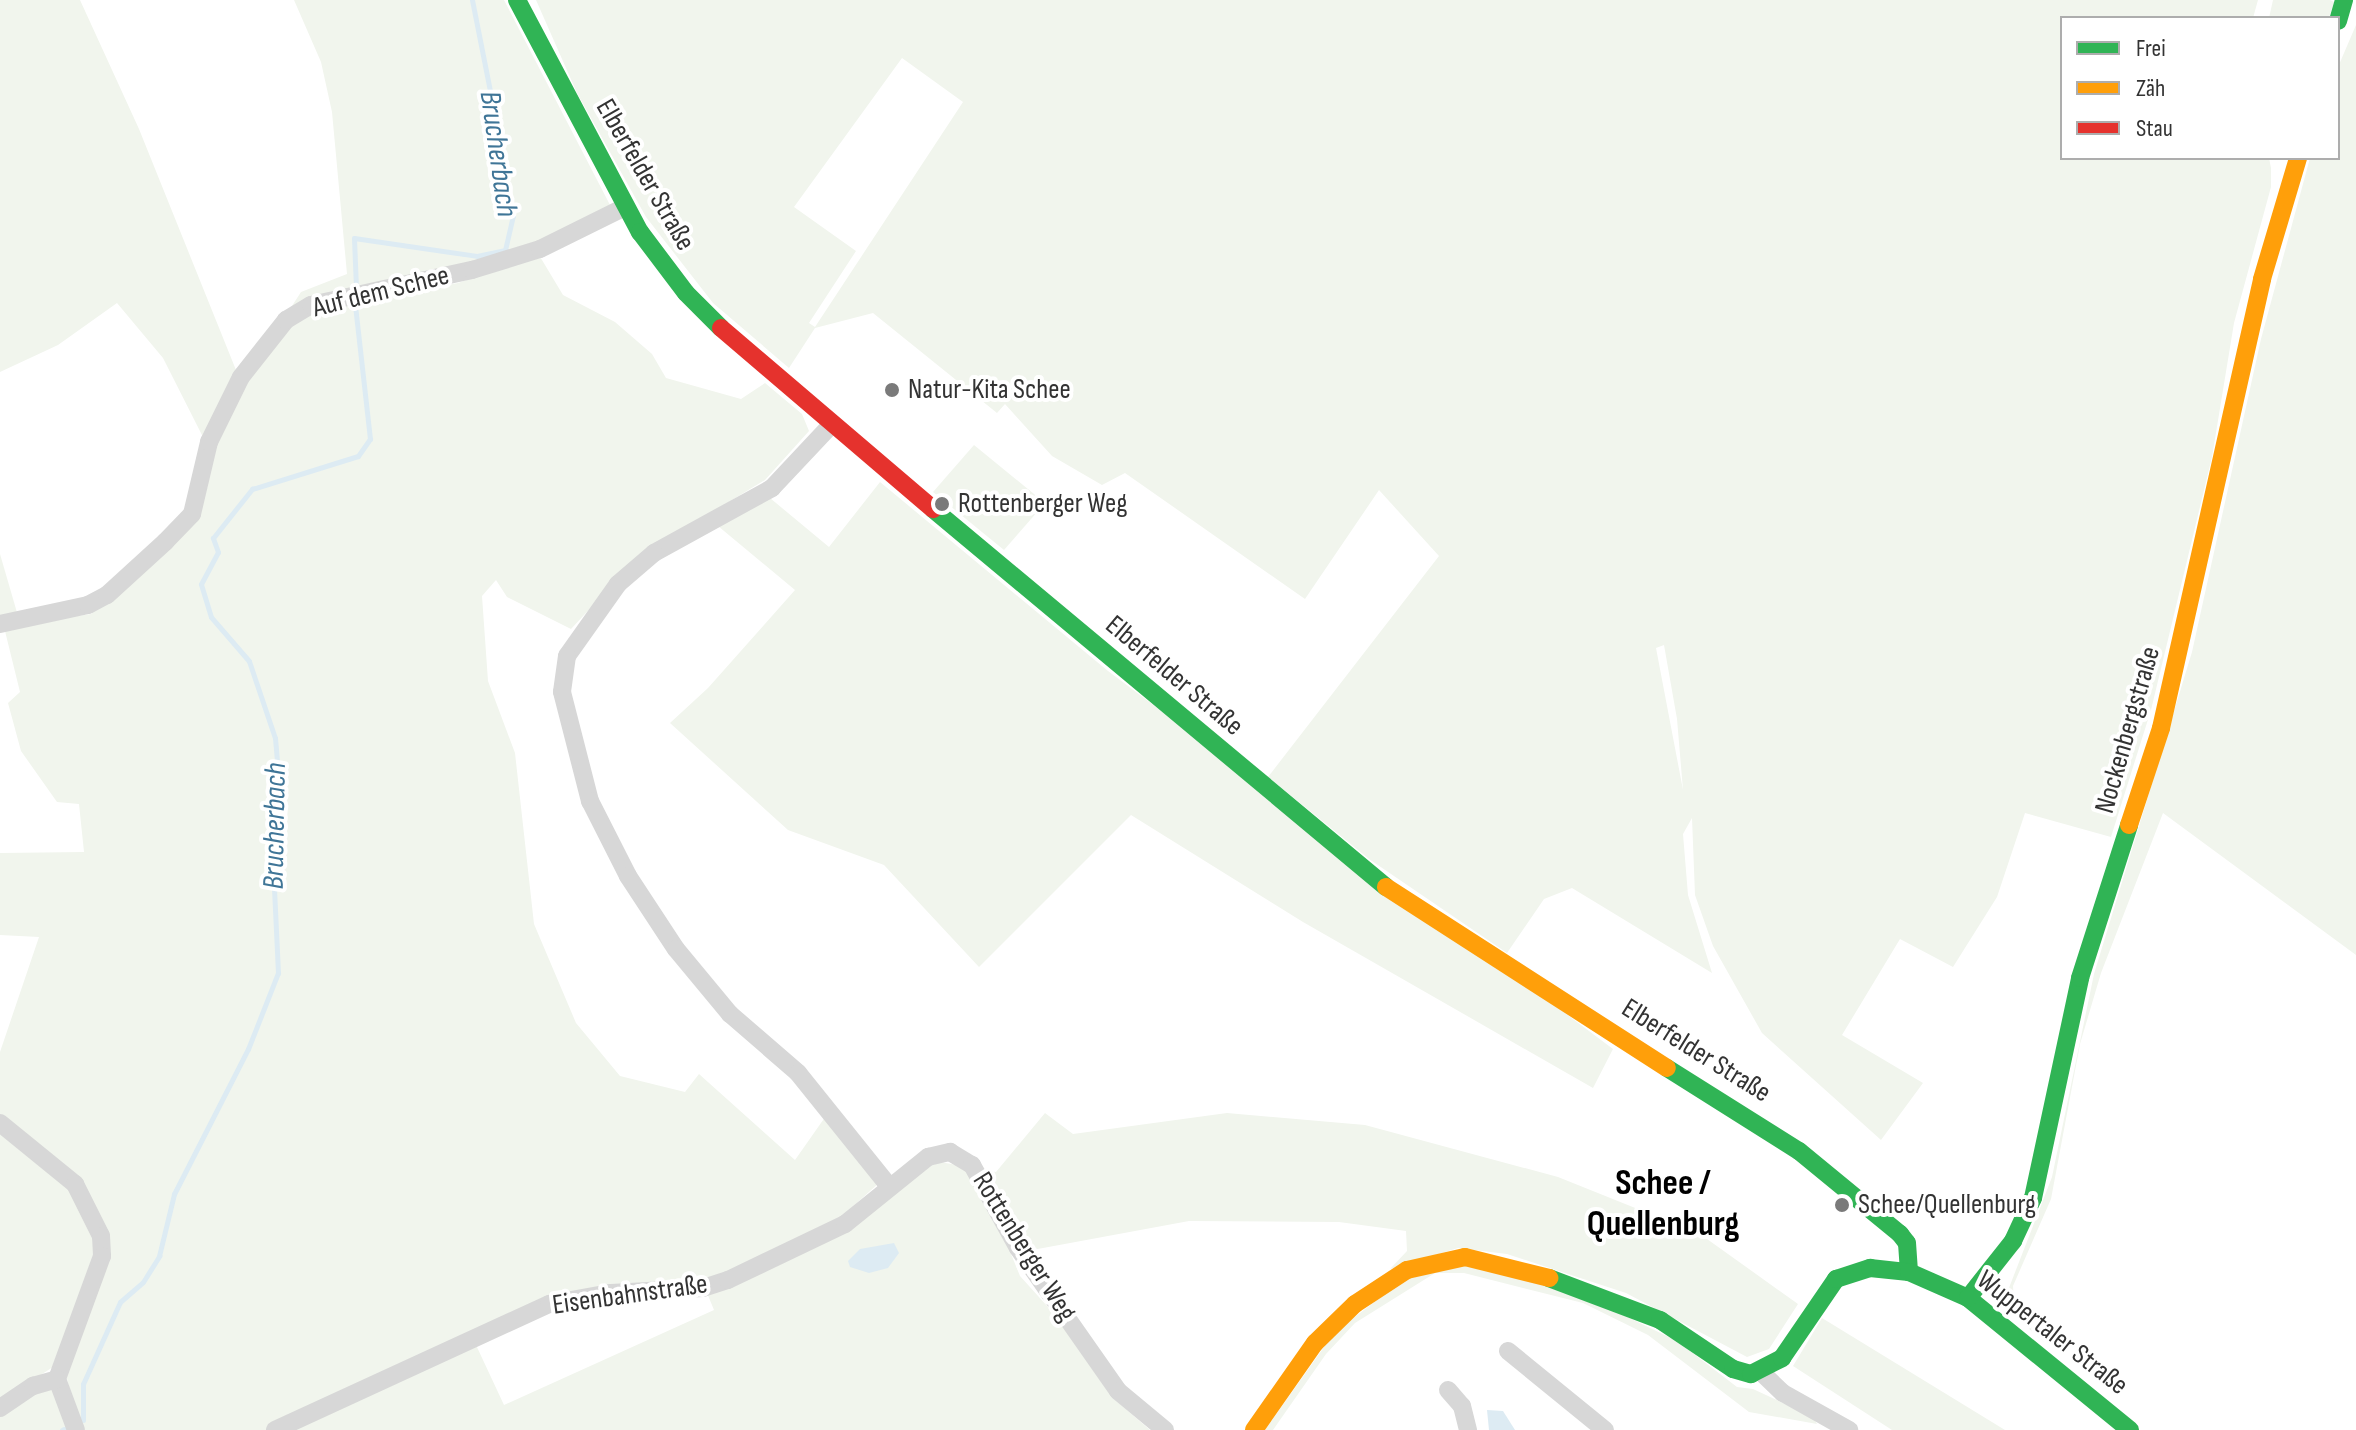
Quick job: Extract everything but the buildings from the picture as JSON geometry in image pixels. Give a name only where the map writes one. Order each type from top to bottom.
[{"type":"main road","name":"Elberfelder Straße","points":[[517,0],[625,207],[654,253],[704,312],[832,424],[1384,885],[1442,927],[1799,1151],[1900,1234],[1907,1243],[1909,1272]]},
{"type":"main road","name":"Nockenbergstraße","points":[[1968,1298],[2013,1241],[2033,1198],[2080,978],[2161,728],[2262,279],[2297,160]]},
{"type":"main road","points":[[1254,1430],[1285,1381],[1334,1322],[1389,1279],[1447,1258],[1512,1266],[1607,1296],[1660,1320],[1733,1369],[1761,1372]]},
{"type":"main road","name":"Wuppertaler Straße","points":[[1761,1372],[1782,1358],[1812,1308],[1830,1285],[1852,1271],[1909,1272],[1968,1298],[2130,1430]]},
{"type":"street","name":"Auf dem Schee","points":[[0,624],[98,600],[165,542],[192,514],[209,442],[241,377],[286,320],[311,305],[472,270],[540,249],[625,207]]},
{"type":"street","points":[[832,424],[772,488],[654,553],[618,584],[567,656],[562,692],[590,801],[628,876],[676,949],[730,1014],[798,1073],[889,1186]]},
{"type":"street","points":[[0,1123],[75,1184],[101,1236],[102,1256],[57,1379],[76,1430]]},
{"type":"street","name":"Rottenberger Weg","points":[[889,1186],[939,1152],[950,1152],[972,1165],[1018,1248],[1118,1391],[1165,1430]]},
{"type":"street","name":"Eisenbahnstraße","points":[[275,1430],[549,1304],[611,1293],[703,1288],[728,1280],[845,1224],[889,1186]]},
{"type":"street","points":[[1508,1351],[1605,1430]]},
{"type":"street","points":[[1761,1372],[1824,1425],[1849,1430]]},
{"type":"street","points":[[0,1408],[33,1386],[57,1379]]},
{"type":"street","points":[[1448,1390],[1462,1406],[1468,1430]]},
{"type":"shaded area","points":[[0,0],[80,0],[139,129],[238,375],[207,445],[163,358],[117,303],[58,345],[0,372]]},
{"type":"shaded area","points":[[294,0],[504,0],[610,205],[537,246],[290,309],[301,292],[347,274],[332,112],[321,62]]},
{"type":"shaded area","points":[[536,0],[2258,0],[2254,16],[2060,16],[2060,160],[2269,160],[2271,187],[2234,323],[2212,457],[2151,710],[2111,837],[2025,813],[1997,897],[1953,967],[1900,939],[1842,1035],[1923,1083],[1881,1140],[1762,1033],[1713,946],[1695,895],[1692,818],[1683,834],[1688,895],[1712,973],[1572,888],[1544,899],[1507,953],[1369,859],[1268,777],[1439,556],[1379,490],[1305,599],[1125,473],[1102,485],[1052,456],[1005,404],[997,413],[873,313],[815,328],[789,368],[713,303],[646,217],[577,93]],"holes":[[[902,58],[963,102],[815,327],[809,323],[856,251],[794,207]],[[1664,645],[1677,719],[1683,790],[1656,648]]]},
{"type":"shaded area","points":[[2273,0],[2334,2],[2330,16],[2269,16]]},
{"type":"shaded area","points":[[2356,25],[2356,955],[2163,813],[2101,973],[2080,1044],[2051,1199],[2013,1286],[2014,1302],[2044,1342],[2018,1319],[2007,1293],[2052,1177],[2094,974],[2192,652],[2261,339],[2309,160],[2340,160],[2340,62]]},
{"type":"shaded area","points":[[539,255],[563,295],[615,322],[652,354],[666,378],[741,399],[765,383],[802,414],[809,431],[765,480],[638,557],[571,629],[507,597],[496,580],[482,596],[488,681],[515,753],[534,924],[576,1023],[620,1076],[685,1092],[699,1074],[795,1160],[828,1113],[879,1183],[841,1217],[723,1276],[575,1291],[542,1300],[397,1365],[401,1381],[476,1345],[504,1405],[714,1310],[707,1293],[844,1230],[911,1174],[940,1162],[996,1172],[1045,1113],[1073,1134],[1227,1113],[1365,1125],[1558,1177],[1700,1234],[1798,1304],[1769,1349],[1747,1357],[1626,1293],[1507,1254],[1458,1248],[1390,1269],[1407,1251],[1406,1231],[1339,1222],[1189,1221],[1011,1254],[1020,1276],[1066,1327],[1114,1399],[1150,1430],[79,1430],[65,1370],[103,1258],[100,1220],[86,1195],[49,1153],[0,1118],[0,1052],[39,937],[0,935],[0,853],[84,852],[79,804],[57,802],[21,751],[8,703],[20,692],[4,627],[91,614],[171,546],[207,488],[216,440],[228,410],[262,359],[289,327],[312,310],[458,283]]},
{"type":"shaded area","points":[[974,445],[1045,503],[1004,550],[933,492]]},
{"type":"shaded area","points":[[880,482],[1108,671],[1613,1049],[1593,1088],[1303,922],[1131,815],[979,967],[884,865],[788,830],[670,723],[708,688],[795,590],[718,526],[770,498],[829,547]]},
{"type":"shaded area","points":[[0,554],[18,616],[0,620]]},
{"type":"shaded area","points":[[0,1131],[43,1160],[81,1204],[96,1247],[53,1367],[0,1401]]},
{"type":"shaded area","points":[[894,1243],[899,1253],[888,1268],[869,1273],[850,1267],[848,1261],[860,1249]]},
{"type":"shaded area","points":[[1464,1265],[1582,1295],[1677,1341],[1737,1387],[1753,1389],[1813,1417],[1817,1424],[1749,1412],[1648,1335],[1583,1303],[1464,1273],[1435,1273],[1355,1323],[1326,1354],[1273,1430],[1265,1430],[1334,1333],[1403,1280]]},
{"type":"shaded area","points":[[1822,1318],[2005,1430],[1892,1430],[1793,1366]]},
{"type":"shaded area","points":[[55,1389],[70,1430],[0,1430],[0,1413],[37,1391]]},
{"type":"shaded area","points":[[1487,1410],[1503,1411],[1515,1430],[1489,1430]]},
{"type":"waterway","name":"Brucherbach","points":[[356,288],[354,238],[477,256],[505,250],[513,216],[498,173],[493,106],[472,0]]},
{"type":"waterway","name":"Brucherbach","points":[[83,1420],[83,1384],[120,1302],[143,1282],[159,1256],[174,1194],[248,1049],[278,973],[274,889],[282,818],[275,738],[249,661],[211,617],[201,584],[218,552],[213,538],[252,489],[358,456],[370,439],[355,305]]},
{"type":"traffic: fast","points":[[517,0],[640,232],[686,293],[721,328]]},
{"type":"traffic: fast","points":[[2339,16],[2344,0]]},
{"type":"traffic: fast","points":[[933,509],[1386,887]]},
{"type":"traffic: fast","points":[[1968,1298],[2013,1241],[2033,1198],[2080,978],[2129,825]]},
{"type":"traffic: fast","points":[[1667,1068],[1799,1151],[1900,1234],[1907,1243],[1909,1272]]},
{"type":"traffic: fast","points":[[1549,1278],[1660,1320],[1733,1369],[1751,1374],[1782,1358],[1836,1279],[1870,1268],[1909,1272],[1968,1298],[2130,1430]]},
{"type":"traffic: slow","points":[[2129,825],[2161,728],[2262,279],[2297,160]]},
{"type":"traffic: slow","points":[[1386,887],[1667,1068]]},
{"type":"traffic: slow","points":[[1254,1430],[1315,1343],[1355,1304],[1407,1270],[1465,1257],[1549,1278]]},
{"type":"traffic: jam","points":[[721,328],[933,509]]},
{"type":"place","name":"Natur-Kita Schee","points":[[892,390]]},
{"type":"place","name":"Rottenberger Weg","points":[[942,504]]},
{"type":"place","name":"Schee/Quellenburg","points":[[1842,1205]]},
{"type":"district","name":"Schee / Quellenburg","points":[[1663,1204]]}]
